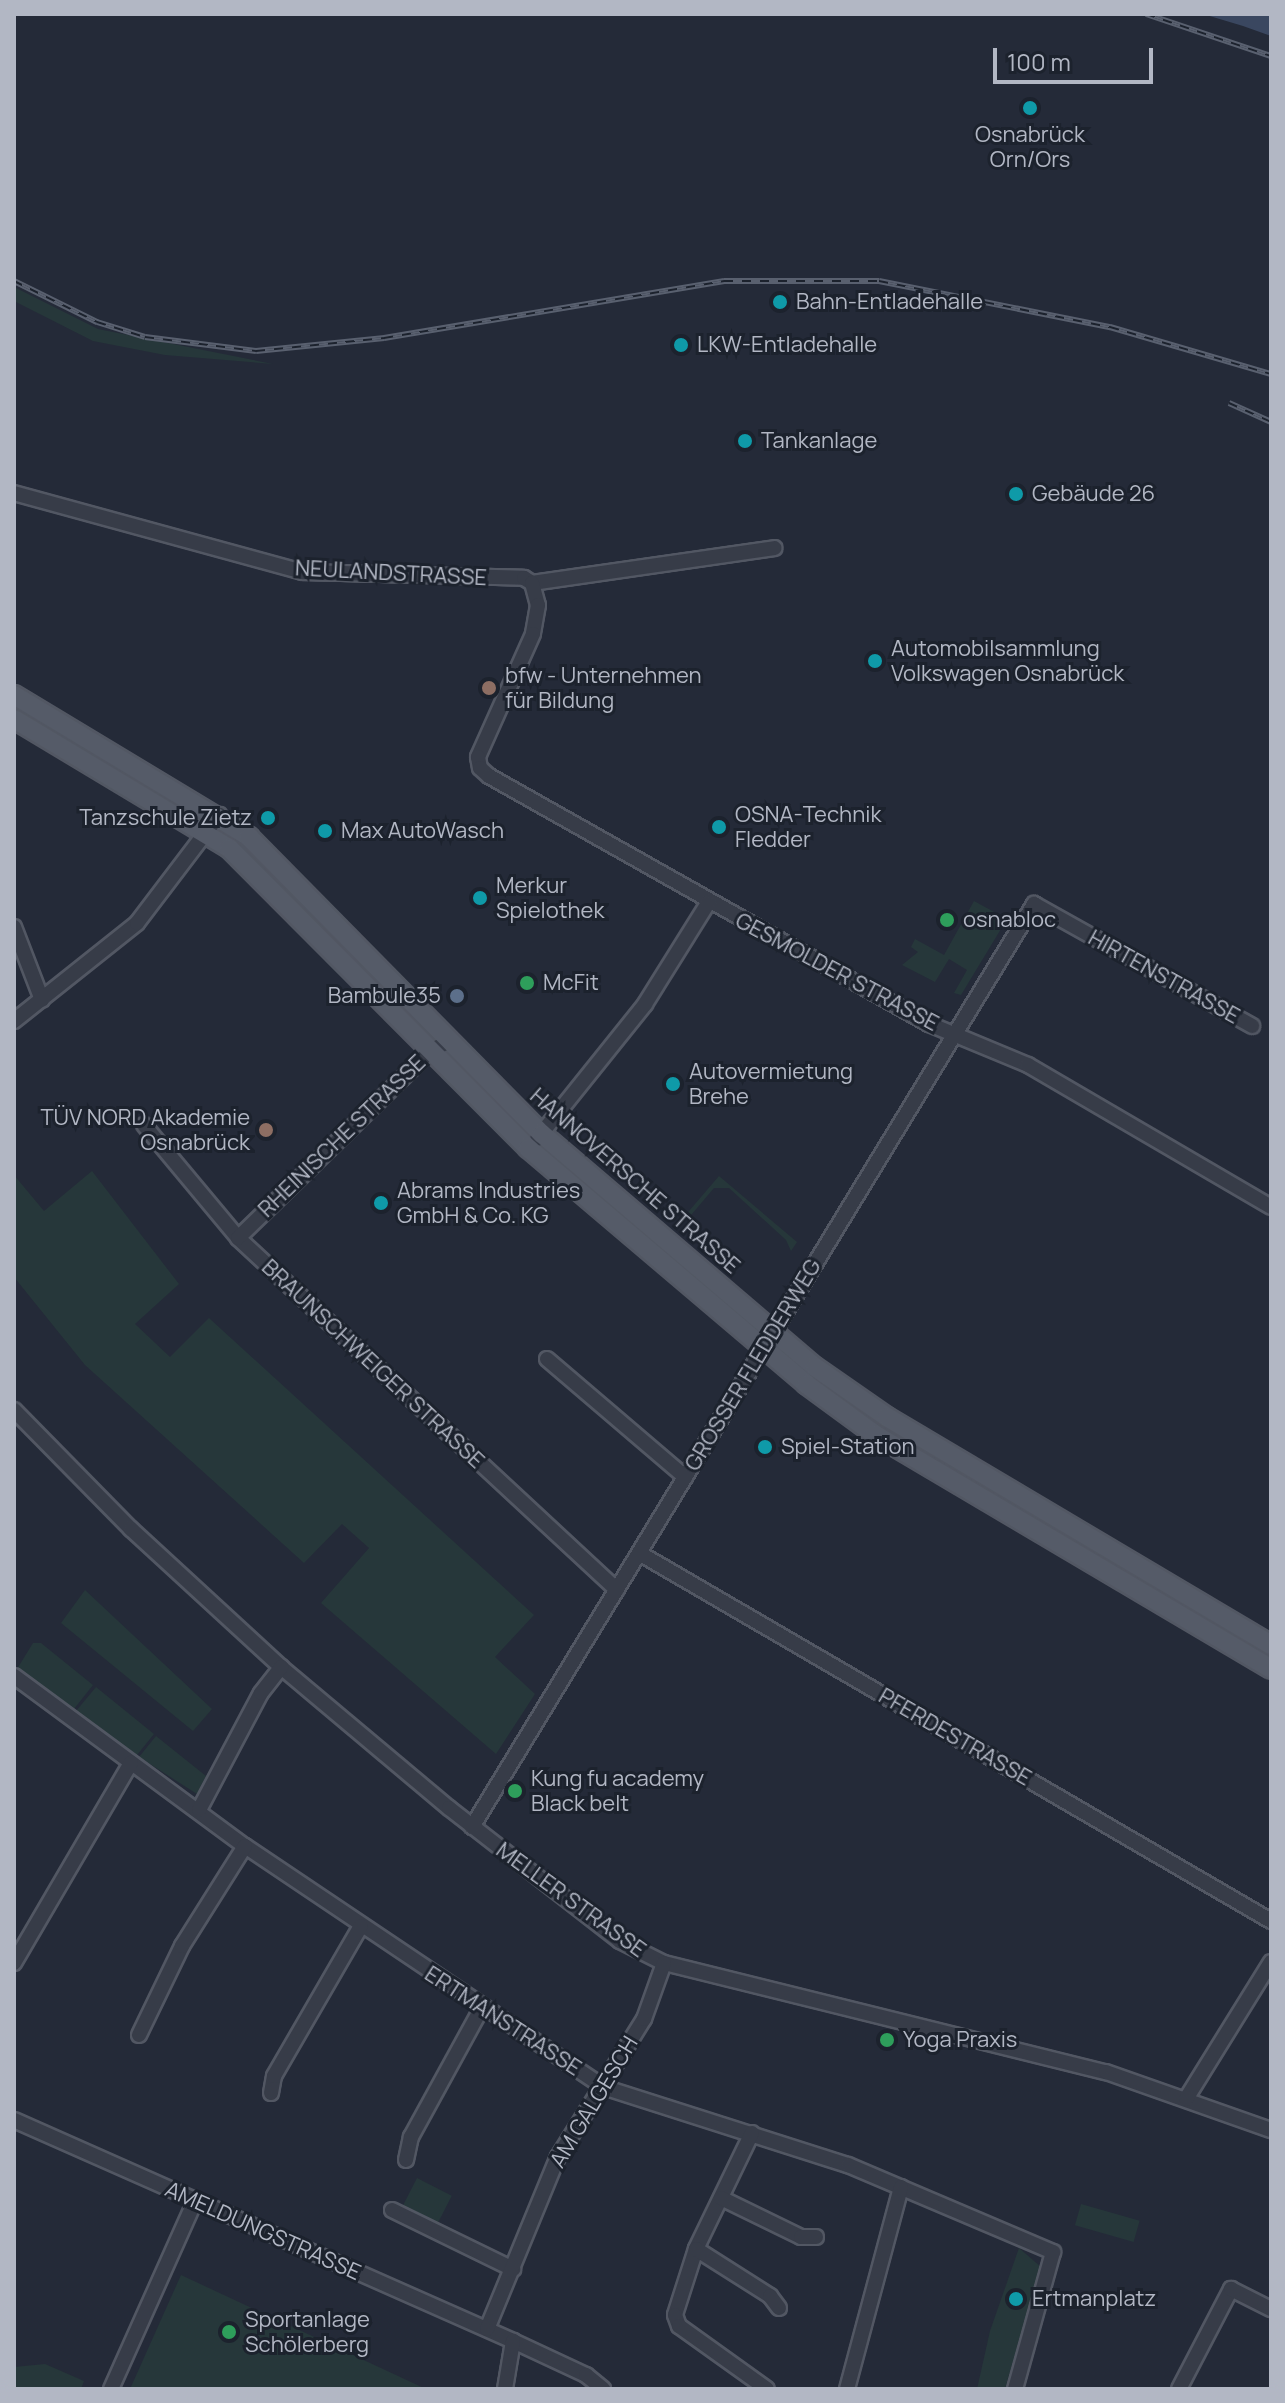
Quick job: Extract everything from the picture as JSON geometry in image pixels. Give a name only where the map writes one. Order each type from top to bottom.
[{"type":"main road","name":"HANNOVERSCHE STRASSE","points":[[14,695],[219,815],[249,837],[542,1134],[772,1333],[887,1417],[1271,1645]]},
{"type":"main road","name":"HANNOVERSCHE STRASSE","points":[[14,719],[209,833],[528,1148],[764,1352],[874,1434],[1271,1669]]},
{"type":"street","name":"NEULANDSTRASSE","points":[[14,493],[302,572],[524,578],[532,583],[774,548]]},
{"type":"street","name":"GESMOLDER STRASSE","points":[[532,583],[538,605],[533,634],[478,757],[480,768],[489,776],[708,903],[956,1034],[1028,1065],[1271,1207]]},
{"type":"street","points":[[14,1021],[137,923],[209,833],[219,815]]},
{"type":"street","points":[[528,1148],[645,1004],[708,903]]},
{"type":"street","name":"GROSSER FLEDDERWEG","points":[[472,1827],[1034,904]]},
{"type":"street","name":"HIRTENSTRASSE","points":[[1034,904],[1252,1026]]},
{"type":"street","points":[[14,927],[42,1000]]},
{"type":"street","points":[[14,966],[21,948]]},
{"type":"street","name":"RHEINISCHE STRASSE","points":[[238,1238],[430,1051],[450,1041]]},
{"type":"street","name":"BRAUNSCHWEIGER STRASSE","points":[[144,1125],[238,1238],[617,1590]]},
{"type":"street","points":[[547,1359],[685,1477]]},
{"type":"street","name":"MELLER STRASSE","points":[[14,1410],[131,1529],[281,1667],[472,1827],[620,1941],[664,1963],[1106,2072],[1271,2130]]},
{"type":"street","name":"PFERDESTRASSE","points":[[639,1553],[1271,1921]]},
{"type":"street","points":[[199,1810],[261,1693],[281,1667]]},
{"type":"street","name":"ERTMANSTRASSE","points":[[14,1676],[245,1846],[481,2009],[603,2087],[752,2133],[901,2187],[1053,2252],[1015,2389]]},
{"type":"street","points":[[14,1963],[131,1763]]},
{"type":"street","points":[[139,2035],[182,1946],[245,1846]]},
{"type":"street","points":[[271,2093],[274,2076],[361,1926]]},
{"type":"street","points":[[1186,2099],[1271,1962]]},
{"type":"street","name":"AM GALGESCH","points":[[487,2329],[558,2157],[644,2019],[664,1963]]},
{"type":"street","points":[[406,2160],[411,2137],[481,2009]]},
{"type":"street","name":"AMELDUNGSTRASSE","points":[[14,2120],[487,2329],[586,2375],[603,2389]]},
{"type":"street","points":[[752,2133],[680,2286],[679,2326],[767,2389]]},
{"type":"street","points":[[847,2389],[901,2187]]},
{"type":"street","points":[[721,2198],[801,2237],[816,2237]]},
{"type":"street","points":[[111,2389],[195,2201]]},
{"type":"street","points":[[392,2210],[513,2269]]},
{"type":"street","points":[[696,2249],[770,2296],[779,2308]]},
{"type":"street","points":[[1179,2389],[1231,2289],[1271,2309]]},
{"type":"street","points":[[505,2389],[513,2341]]},
{"type":"shaded area","points":[[14,287],[98,329],[273,364],[165,355],[93,341],[14,301]]},
{"type":"shaded area","points":[[974,901],[1007,919],[961,995],[954,993],[967,970],[949,959],[935,982],[902,965],[918,952],[911,947],[915,939],[944,955]]},
{"type":"shaded area","points":[[92,1171],[179,1284],[135,1324],[170,1357],[209,1318],[534,1615],[495,1657],[535,1694],[496,1754],[321,1603],[369,1548],[342,1524],[304,1563],[85,1365],[14,1277],[14,1175],[44,1211]]},
{"type":"shaded area","points":[[719,1176],[797,1242],[791,1251],[786,1240],[729,1188],[714,1188],[686,1221],[683,1218]]},
{"type":"shaded area","points":[[85,1590],[212,1709],[193,1731],[61,1623]]},
{"type":"shaded area","points":[[33,1643],[41,1643],[93,1685],[74,1709],[17,1669]]},
{"type":"shaded area","points":[[96,1687],[154,1734],[137,1755],[76,1711]]},
{"type":"shaded area","points":[[156,1736],[206,1776],[197,1794],[139,1757]]},
{"type":"shaded area","points":[[417,2178],[452,2196],[436,2226],[402,2208]]},
{"type":"shaded area","points":[[1081,2204],[1140,2221],[1134,2242],[1075,2225]]},
{"type":"shaded area","name":"Ertmanplatz","points":[[1019,2248],[1041,2267],[1005,2389],[977,2389],[990,2331]]},
{"type":"shaded area","name":"Sportanlage Schölerberg","points":[[181,2275],[426,2389],[130,2389]]},
{"type":"shaded area","points":[[45,2364],[84,2381],[81,2389],[14,2389],[14,2367]]},
{"type":"water","points":[[1203,14],[1271,14],[1271,36],[1243,26]]},
{"type":"railway","points":[[1146,14],[1271,56]]},
{"type":"railway","points":[[14,281],[97,322],[145,337],[256,351],[384,338],[724,281],[879,281],[1110,327],[1271,374]]},
{"type":"railway","points":[[1229,403],[1271,422]]},
{"type":"place","name":"Osnabrück Orn/Ors","points":[[1030,108]]},
{"type":"place","name":"Bahn-Entladehalle","points":[[780,302]]},
{"type":"place","name":"LKW-Entladehalle","points":[[681,345]]},
{"type":"place","name":"Tankanlage","points":[[745,441]]},
{"type":"place","name":"Gebäude 26","points":[[1016,494]]},
{"type":"place","name":"Automobilsammlung Volkswagen Osnabrück","points":[[875,661]]},
{"type":"place","name":"bfw - Unternehmen für Bildung","points":[[489,688]]},
{"type":"place","name":"Tanzschule Zietz","points":[[268,818]]},
{"type":"place","name":"OSNA-Technik Fledder","points":[[719,827]]},
{"type":"place","name":"Max AutoWasch","points":[[325,831]]},
{"type":"place","name":"Merkur Spielothek","points":[[480,898]]},
{"type":"place","name":"osnabloc","points":[[947,920]]},
{"type":"place","name":"McFit","points":[[527,983]]},
{"type":"place","name":"Bambule35","points":[[457,996]]},
{"type":"place","name":"Autovermietung Brehe","points":[[673,1084]]},
{"type":"place","name":"TÜV NORD Akademie Osnabrück","points":[[266,1130]]},
{"type":"place","name":"Abrams Industries GmbH & Co. KG","points":[[381,1203]]},
{"type":"place","name":"Spiel-Station","points":[[765,1447]]},
{"type":"place","name":"Kung fu academy Black belt","points":[[515,1791]]},
{"type":"place","name":"Yoga Praxis","points":[[887,2040]]},
{"type":"place","name":"Ertmanplatz","points":[[1016,2299]]},
{"type":"place","name":"Sportanlage Schölerberg","points":[[229,2332]]}]
